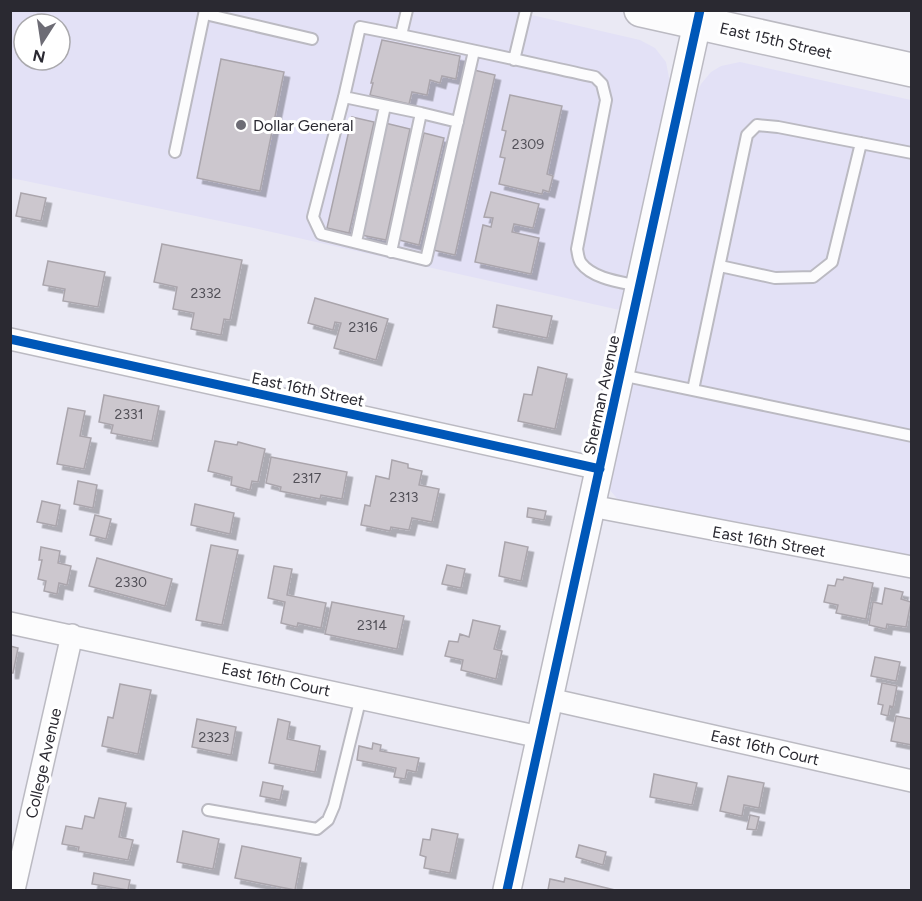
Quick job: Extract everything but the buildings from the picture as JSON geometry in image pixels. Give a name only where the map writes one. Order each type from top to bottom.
[{"type":"main road","name":"East 15th Street","points":[[641,10],[699,17],[912,70]]},
{"type":"street","name":"Sherman Avenue","points":[[507,891],[699,17]]},
{"type":"street","name":"East 16th Street","points":[[10,339],[600,469]]},
{"type":"street","name":"East 16th Street","points":[[591,506],[912,567]]},
{"type":"street","name":"East 16th Court","points":[[10,623],[540,737]]},
{"type":"street","name":"College Avenue","points":[[14,891],[72,635]]},
{"type":"street","name":"East 16th Court","points":[[549,699],[912,781]]},
{"type":"lane","points":[[401,35],[407,10]]},
{"type":"lane","points":[[514,60],[526,10]]},
{"type":"lane","points":[[175,152],[205,12],[312,39]]},
{"type":"lane","points":[[474,51],[426,260],[321,234],[313,217],[360,27],[401,35],[595,77],[602,84],[606,100],[577,249],[580,262],[591,272],[614,281],[639,286]]},
{"type":"lane","points":[[344,97],[458,122]]},
{"type":"lane","points":[[356,242],[385,106]]},
{"type":"lane","points":[[392,252],[421,113]]},
{"type":"lane","points":[[693,390],[747,135],[757,125],[778,127],[912,153]]},
{"type":"lane","points":[[720,266],[775,278],[813,277],[832,262],[861,143]]},
{"type":"lane","points":[[621,375],[912,436]]},
{"type":"lane","points":[[208,810],[317,829],[328,820],[334,806],[361,697]]},
{"type":"shaded area","points":[[510,10],[640,40],[655,48],[666,62],[671,88],[624,311],[249,227],[11,178],[10,11]]},
{"type":"shaded area","points":[[740,62],[911,100],[911,562],[621,503],[609,489],[693,101],[701,84],[711,72],[721,66]]},
{"type":"cycle path","points":[[507,890],[700,10]]},
{"type":"cycle path","points":[[10,339],[600,469]]},
{"type":"place","name":"Dollar General","points":[[241,125]]}]
